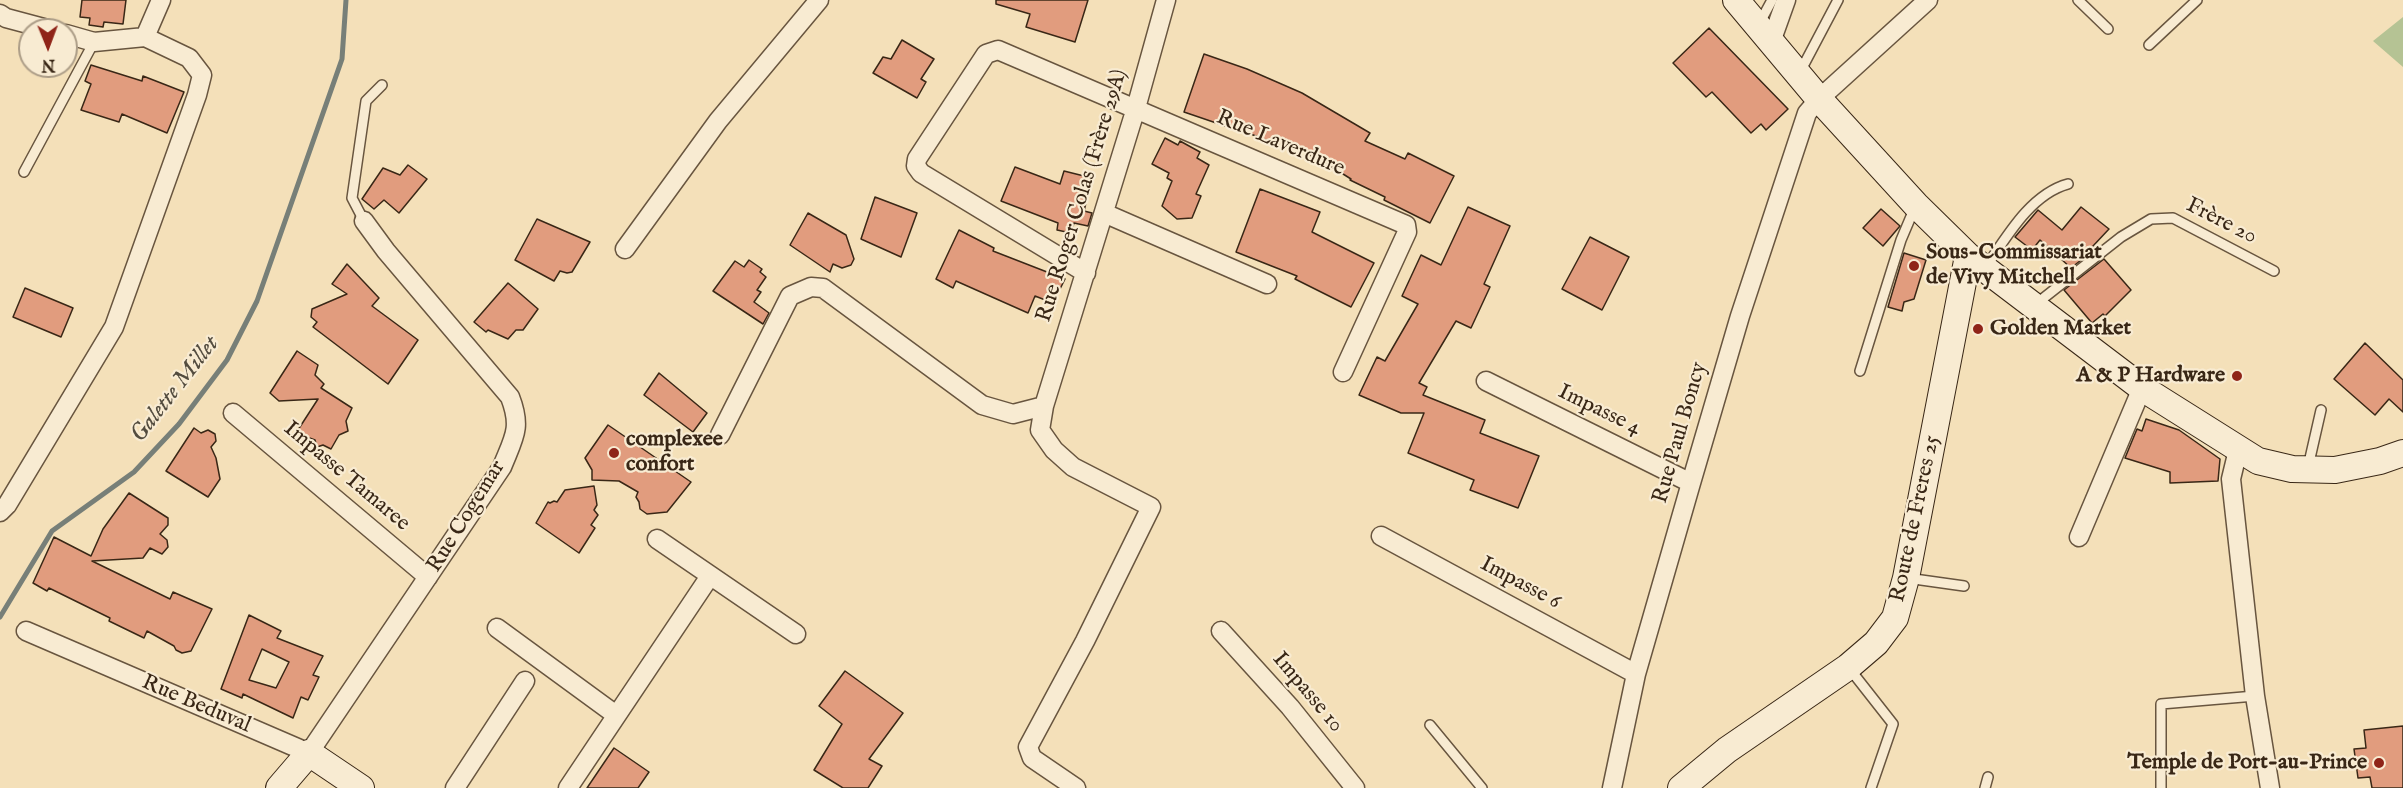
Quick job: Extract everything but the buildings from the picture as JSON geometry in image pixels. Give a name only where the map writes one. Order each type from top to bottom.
[{"type":"main road","points":[[1736,0],[1819,99],[1916,205],[1976,263],[2142,387],[2258,461],[2292,469],[2335,470],[2380,461],[2403,453]]},
{"type":"main road","name":"Route de Freres 25","points":[[1681,788],[1727,750],[1848,667],[1876,643],[1895,618],[1906,578],[1976,263]]},
{"type":"main road","name":"Rue Cogemar","points":[[279,788],[309,753]]},
{"type":"main road","name":"Rue Beduval","points":[[309,753],[361,788]]},
{"type":"street","points":[[144,37],[161,0]]},
{"type":"street","points":[[625,249],[718,121],[819,0]]},
{"type":"street","name":"Rue Roger Colas (Frère 29A)","points":[[1076,788],[1032,758],[1028,747],[1085,640],[1151,507],[1073,467],[1054,450],[1040,430],[1044,406],[1136,108],[1166,0]]},
{"type":"street","points":[[1765,34],[1786,0]]},
{"type":"street","name":"Rue Paul Boncy","points":[[1612,788],[1636,674],[1691,483],[1740,316],[1807,113],[1819,99],[1928,0]]},
{"type":"street","points":[[0,14],[18,21]]},
{"type":"street","points":[[0,512],[7,505],[114,327],[202,75],[189,58],[144,37],[94,42],[78,37]]},
{"type":"street","name":"Rue Laverdure","points":[[1086,273],[921,173],[916,166],[917,159],[986,54],[998,50],[1406,225],[1407,232],[1343,372]]},
{"type":"street","points":[[1104,213],[1267,284]]},
{"type":"street","name":"Rue Cogemar","points":[[309,753],[502,466],[517,429],[517,414],[510,397],[386,252],[364,221]]},
{"type":"street","points":[[720,435],[790,296],[811,287],[823,288],[982,405],[1013,414],[1044,406]]},
{"type":"street","name":"Impasse 4","points":[[1486,381],[1691,483]]},
{"type":"street","points":[[2079,537],[2142,387]]},
{"type":"street","name":"Impasse Tamaree","points":[[233,413],[428,578]]},
{"type":"street","points":[[2238,450],[2231,479],[2255,696],[2270,788]]},
{"type":"street","name":"Impasse 6","points":[[1381,536],[1636,674]]},
{"type":"street","points":[[657,539],[796,634]]},
{"type":"street","points":[[568,788],[710,576]]},
{"type":"street","points":[[497,628],[616,716]]},
{"type":"street","name":"Rue Beduval","points":[[26,631],[309,753]]},
{"type":"street","name":"Impasse 10","points":[[1221,631],[1290,707],[1355,788]]},
{"type":"street","points":[[455,788],[525,681]]},
{"type":"lane","points":[[1765,34],[1772,0]]},
{"type":"lane","points":[[1799,74],[1838,0]]},
{"type":"lane","points":[[2078,0],[2108,29]]},
{"type":"lane","points":[[2149,45],[2197,0]]},
{"type":"lane","points":[[24,172],[94,42]]},
{"type":"lane","name":"Rue Cogemar","points":[[364,221],[352,198],[366,101],[382,85]]},
{"type":"lane","points":[[1976,263],[2052,189],[2068,184]]},
{"type":"lane","points":[[1860,371],[1901,240],[1916,205]]},
{"type":"lane","name":"Frère 20","points":[[2034,306],[2121,237],[2151,219],[2173,218],[2274,271]]},
{"type":"lane","points":[[2307,469],[2321,410]]},
{"type":"lane","points":[[1906,578],[1964,586]]},
{"type":"lane","points":[[1848,667],[1893,724],[1871,788]]},
{"type":"lane","points":[[2161,788],[2161,704],[2255,696]]},
{"type":"lane","points":[[1430,725],[1482,788]]},
{"type":"lane","points":[[1985,788],[1988,777]]},
{"type":"green space","points":[[2403,17],[2403,67],[2373,41]]},
{"type":"waterway","name":"Galette Millet","points":[[0,617],[52,531],[134,472],[179,424],[227,360],[257,301],[342,59],[346,0]]},
{"type":"place","name":"Sous-Commissariat de Vivy Mitchell","points":[[1914,266]]},
{"type":"place","name":"Golden Market","points":[[1978,329]]},
{"type":"place","name":"A & P Hardware","points":[[2237,376]]},
{"type":"place","name":"complexee confort","points":[[614,453]]},
{"type":"place","name":"Temple de Port-au-Prince","points":[[2379,763]]}]
